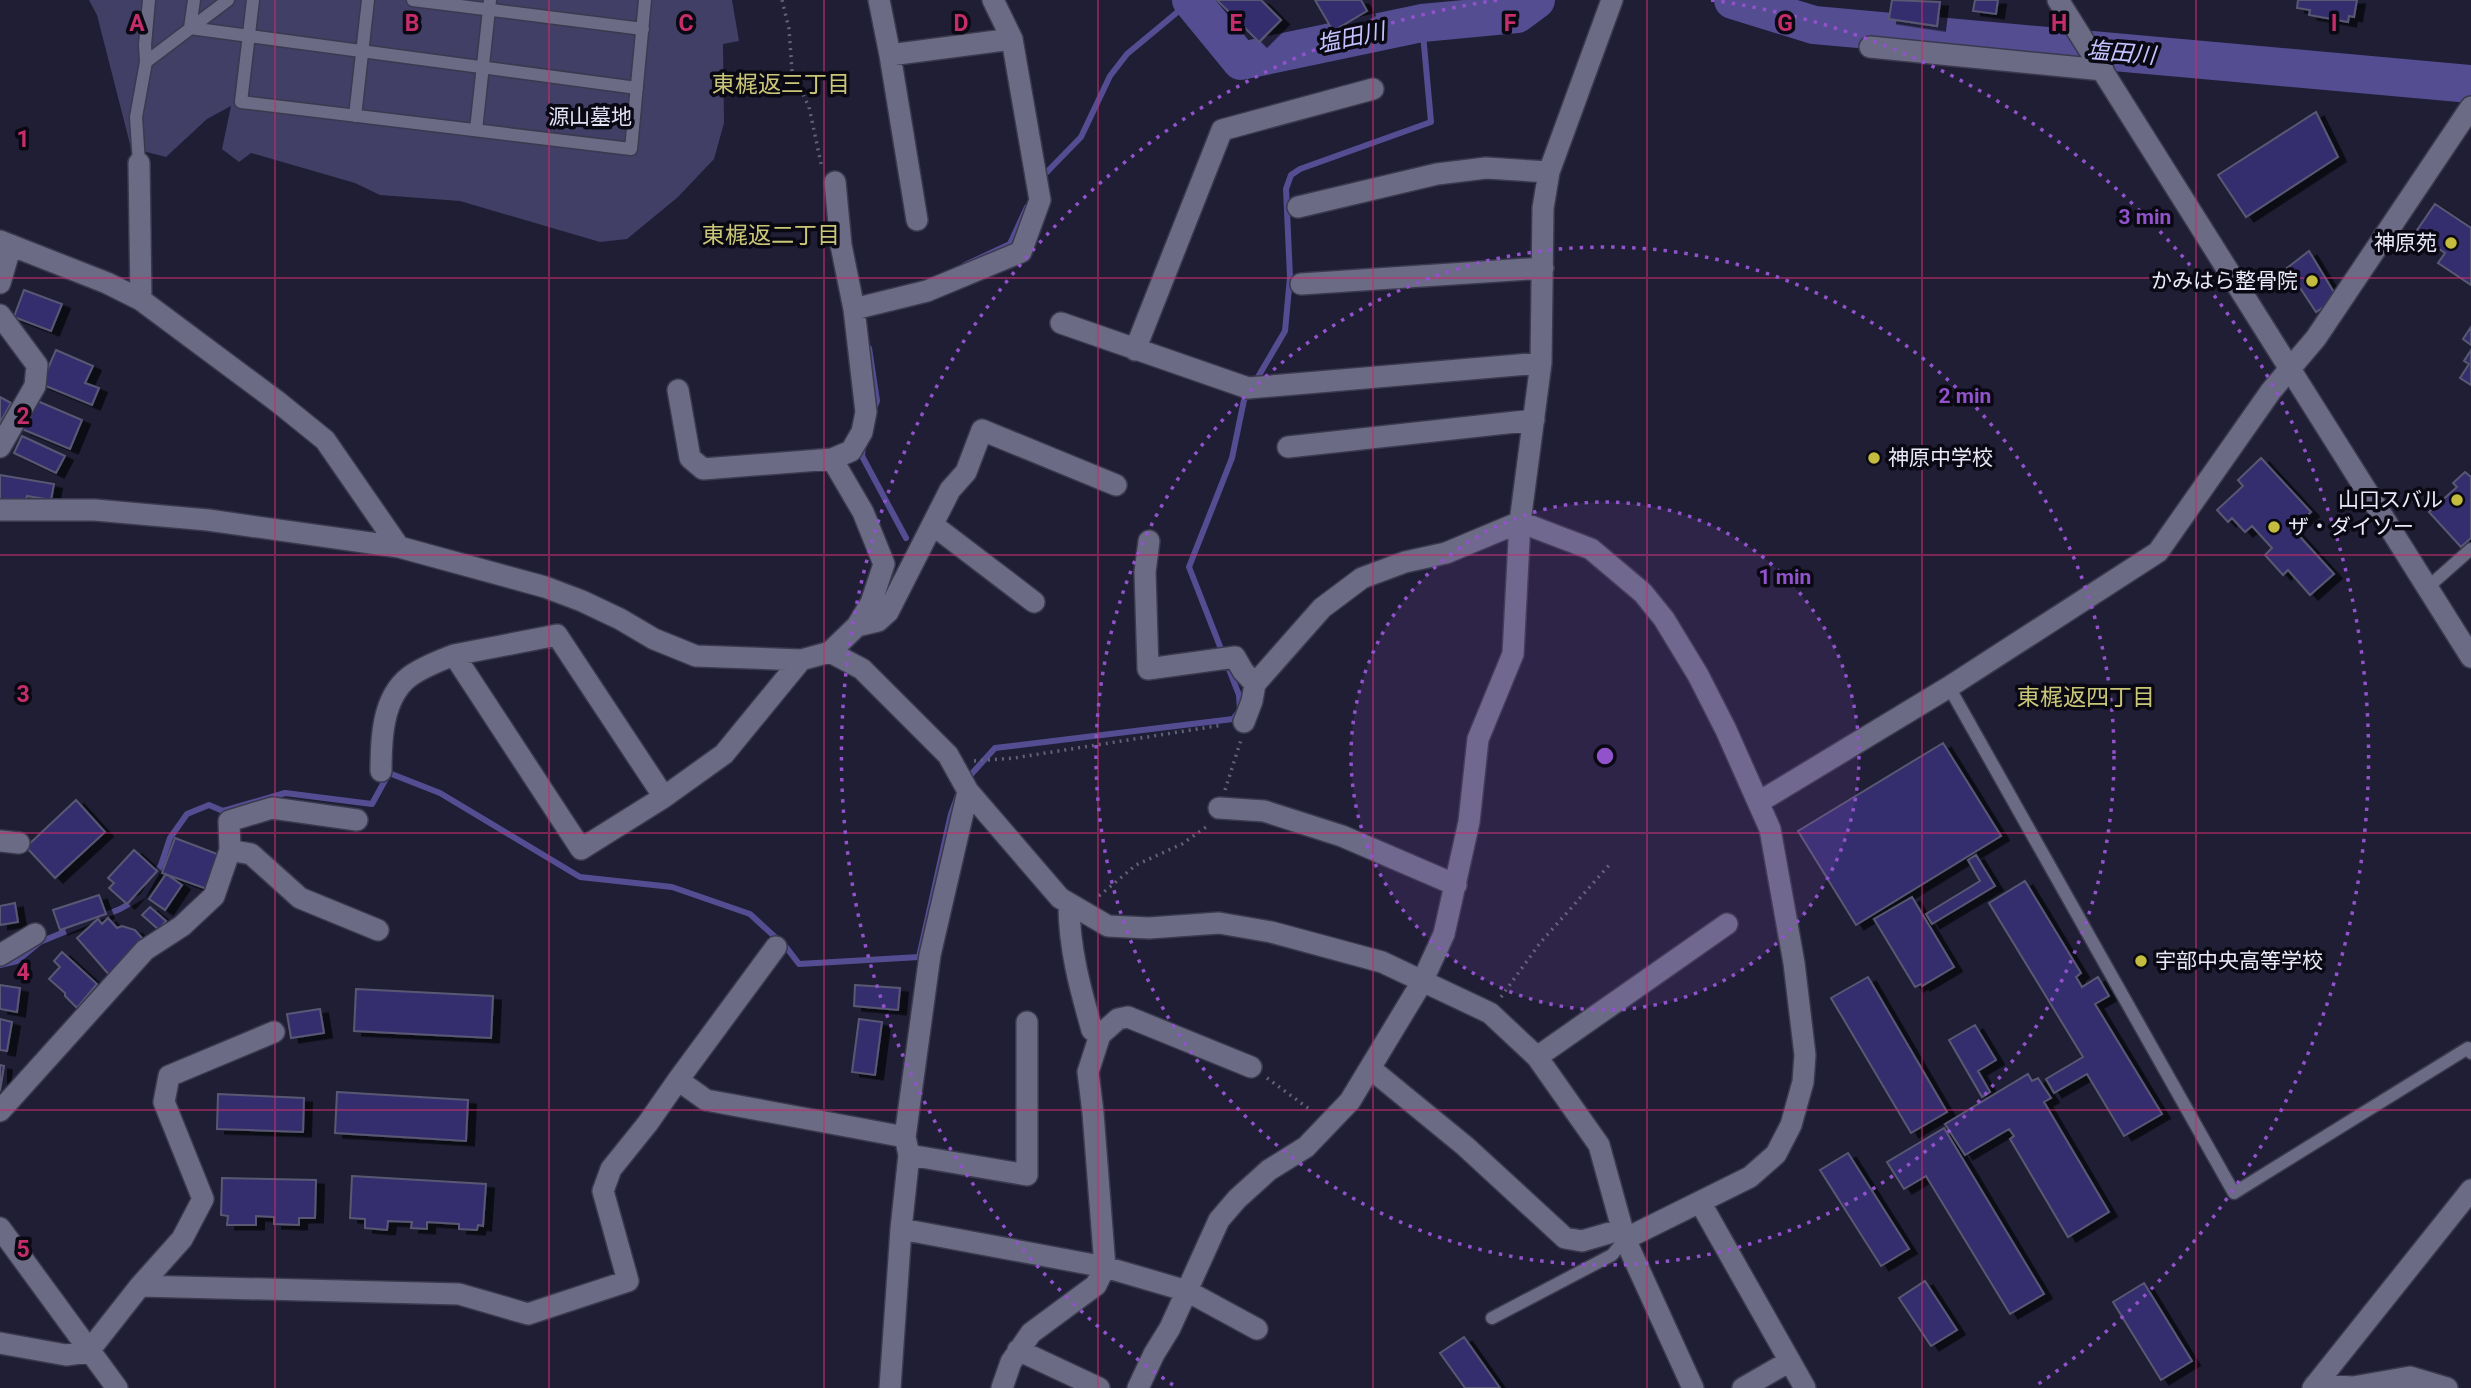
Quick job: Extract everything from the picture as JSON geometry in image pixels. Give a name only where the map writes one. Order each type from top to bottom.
[{"type":"street","points":[[879,0],[917,220]]},
{"type":"street","points":[[853,309],[928,291],[1021,252],[1040,200],[1012,39],[993,0]]},
{"type":"street","points":[[1138,1388],[1170,1328],[1219,1220],[1237,1199],[1269,1170],[1306,1147],[1350,1101],[1422,982],[1444,934],[1469,822],[1478,739],[1513,654],[1520,522],[1541,363],[1543,208],[1549,172],[1612,0]]},
{"type":"street","points":[[2058,0],[2471,657]]},
{"type":"street","points":[[890,55],[1012,39]]},
{"type":"street","points":[[1870,47],[2101,66]]},
{"type":"street","points":[[1135,350],[1222,131],[1373,89]]},
{"type":"street","points":[[1759,802],[1949,687],[2158,552],[2271,391],[2316,338],[2471,107]]},
{"type":"street","points":[[139,163],[141,300]]},
{"type":"street","points":[[1298,207],[1437,174],[1486,168],[1549,172]]},
{"type":"street","points":[[678,390],[690,458],[704,469],[832,459],[851,450],[862,432],[866,412],[853,309],[841,245],[835,182]]},
{"type":"street","points":[[0,283],[5,243],[141,300],[325,440],[399,547]]},
{"type":"street","points":[[1301,284],[1543,268]]},
{"type":"street","points":[[0,315],[37,365],[35,386],[0,447]]},
{"type":"street","points":[[1061,323],[1248,388],[1541,363]]},
{"type":"street","points":[[1287,447],[1534,420]]},
{"type":"street","points":[[857,626],[878,621],[888,612],[950,490],[966,472],[982,430],[1116,485]]},
{"type":"street","points":[[0,510],[95,510],[195,519],[399,547],[557,592],[591,605],[654,639],[696,656],[801,660],[830,652],[857,626],[871,603],[884,564],[863,512],[832,459]]},
{"type":"street","points":[[1244,722],[1255,684],[1322,608],[1362,578],[1405,562],[1446,553],[1520,522],[1591,549],[1643,593],[1664,619],[1698,675],[1770,829],[1794,963],[1805,1055],[1803,1082],[1791,1125],[1776,1154],[1750,1177],[1700,1202],[1624,1234],[1582,1241],[1565,1238],[1465,1146],[1371,1069]]},
{"type":"street","points":[[933,525],[1034,602]]},
{"type":"street","points":[[1149,541],[1144,572],[1148,669],[1235,657],[1255,684]]},
{"type":"street","points":[[381,771],[383,729],[395,694],[407,678],[426,666],[454,655],[557,635],[664,797]]},
{"type":"street","points":[[830,652],[862,668],[948,755],[968,791],[1060,898],[1108,926],[1149,928],[1219,923],[1271,932],[1382,962],[1490,1013],[1538,1057],[1599,1145],[1624,1234],[1693,1388]]},
{"type":"street","points":[[454,655],[581,849],[664,797],[724,754],[801,660]]},
{"type":"street","points":[[890,1388],[907,1146],[930,955],[968,791]]},
{"type":"street","points":[[0,1111],[145,950],[182,926],[214,896],[230,850],[229,821],[272,807],[357,820]]},
{"type":"street","points":[[1219,808],[1264,811],[1342,836],[1456,885]]},
{"type":"street","points":[[230,850],[251,854],[300,898],[378,930]]},
{"type":"street","points":[[1075,907],[1069,929],[1076,976],[1092,1030],[1100,1035]]},
{"type":"street","points":[[1538,1057],[1727,924]]},
{"type":"street","points":[[0,954],[35,934]]},
{"type":"street","points":[[140,1286],[459,1294],[528,1314],[628,1281],[603,1191],[611,1169],[648,1123],[776,947]]},
{"type":"street","points":[[1002,1388],[1010,1362],[1031,1333],[1096,1285],[1105,1267],[1093,1113],[1088,1091],[1088,1072],[1100,1035],[1118,1018],[1128,1017],[1251,1067]]},
{"type":"street","points":[[678,1080],[706,1100],[1027,1175],[1027,1022]]},
{"type":"street","points":[[0,1343],[66,1355],[88,1352],[140,1286],[183,1240],[203,1199],[164,1102],[169,1076],[274,1032]]},
{"type":"street","points":[[2314,1387],[2471,1190]]},
{"type":"street","points":[[1700,1202],[1805,1388]]},
{"type":"street","points":[[0,1228],[68,1319],[88,1352],[117,1388]]},
{"type":"street","points":[[901,1229],[1105,1267],[1187,1290],[1257,1329]]},
{"type":"street","points":[[1018,1350],[1099,1388]]},
{"type":"street","points":[[1743,1388],[1790,1361]]},
{"type":"street","points":[[2314,1387],[2353,1387],[2410,1377],[2447,1388]]},
{"type":"lane","points":[[139,163],[136,117],[146,62],[149,0]]},
{"type":"lane","points":[[190,28],[194,0]]},
{"type":"lane","points":[[146,62],[228,0]]},
{"type":"lane","points":[[253,0],[241,102],[631,149],[645,0]]},
{"type":"lane","points":[[355,116],[369,0]]},
{"type":"lane","points":[[413,0],[489,5],[643,29]]},
{"type":"lane","points":[[476,130],[489,5]]},
{"type":"lane","points":[[190,28],[637,88]]},
{"type":"lane","points":[[2427,587],[2471,549]]},
{"type":"lane","points":[[1949,687],[2234,1193],[2468,1048],[2471,1053]]},
{"type":"lane","points":[[1492,1318],[1612,1255],[1624,1234]]},
{"type":"path","points":[[782,0],[789,29],[792,71],[809,107],[821,167],[835,182]]},
{"type":"path","points":[[948,755],[972,761],[1014,758],[1244,722],[1243,734],[1219,808],[1208,827],[1182,844],[1136,865],[1075,907]]},
{"type":"path","points":[[1490,1013],[1540,943],[1611,863]]},
{"type":"path","points":[[1251,1067],[1329,1124]]},
{"type":"green space","name":"源山墓地","points":[[89,0],[732,0],[739,41],[723,44],[724,123],[714,159],[678,197],[627,239],[600,242],[460,201],[380,195],[355,183],[251,153],[239,162],[222,149],[231,106],[207,119],[166,157],[131,148],[97,15]]},
{"type":"building","points":[[1217,0],[1261,0],[1281,20],[1259,42]]},
{"type":"building","points":[[1315,0],[1361,0],[1367,11],[1333,31]]},
{"type":"building","points":[[1892,0],[1940,2],[1937,26],[1889,19]]},
{"type":"building","points":[[1975,0],[1998,0],[1996,14],[1973,11]]},
{"type":"building","points":[[2298,0],[2357,0],[2354,17],[2349,16],[2348,22],[2309,15],[2310,10],[2297,8]]},
{"type":"building","points":[[2316,112],[2338,157],[2246,217],[2218,175]]},
{"type":"building","name":"神原苑","points":[[2435,204],[2471,228],[2471,285],[2438,263],[2445,253],[2415,233]]},
{"type":"building","name":"かみはら整骨院","points":[[2309,251],[2335,294],[2333,301],[2316,312],[2287,268]]},
{"type":"building","points":[[24,290],[62,304],[51,331],[14,317]]},
{"type":"building","points":[[2471,327],[2471,345],[2463,339]]},
{"type":"building","points":[[56,350],[93,366],[85,383],[99,388],[92,405],[41,384]]},
{"type":"building","points":[[2471,350],[2471,385],[2460,378],[2469,364],[2464,361]]},
{"type":"building","points":[[0,397],[11,403],[0,423]]},
{"type":"building","points":[[35,400],[82,420],[70,449],[22,429]]},
{"type":"building","points":[[22,436],[65,456],[56,473],[14,453]]},
{"type":"building","name":"ザ・ダイソー","points":[[2261,458],[2311,512],[2293,529],[2334,574],[2310,595],[2288,570],[2283,575],[2265,555],[2272,548],[2252,526],[2245,532],[2232,518],[2228,522],[2217,510],[2243,486],[2238,480]]},
{"type":"building","name":"山口スバル","points":[[2465,472],[2471,477],[2471,538],[2461,547],[2429,512],[2457,487],[2453,483]]},
{"type":"building","points":[[0,475],[54,484],[51,500],[27,496],[25,503],[0,499]]},
{"type":"building","points":[[1943,743],[2001,836],[1856,925],[1798,831]]},
{"type":"building","points":[[76,800],[105,832],[55,878],[26,847]]},
{"type":"building","points":[[175,838],[220,855],[207,889],[162,873]]},
{"type":"building","points":[[134,850],[157,871],[127,904],[109,888],[114,883],[108,878]]},
{"type":"building","points":[[1976,855],[1995,886],[1932,924],[1926,914],[1980,881],[1968,860]]},
{"type":"building","points":[[166,874],[182,885],[165,910],[149,899]]},
{"type":"building","points":[[2025,881],[2081,973],[2076,977],[2082,987],[2098,977],[2109,996],[2095,1004],[2162,1114],[2124,1136],[2087,1074],[2054,1093],[2046,1079],[2083,1057],[1989,903]]},
{"type":"building","points":[[99,895],[106,914],[60,930],[53,910]]},
{"type":"building","points":[[1912,897],[1954,967],[1922,986],[1921,984],[1915,987],[1874,919]]},
{"type":"building","points":[[15,903],[18,922],[0,925],[0,906]]},
{"type":"building","points":[[150,907],[166,921],[159,930],[142,915]]},
{"type":"building","points":[[108,918],[117,928],[122,926],[135,930],[149,946],[112,978],[77,938],[98,919],[102,924]]},
{"type":"building","points":[[62,952],[97,984],[77,1008],[49,979],[60,967],[54,961]]},
{"type":"building","points":[[1868,977],[1947,1112],[1911,1133],[1831,998]]},
{"type":"building","points":[[0,985],[20,988],[17,1012],[0,1009]]},
{"type":"building","points":[[855,985],[900,988],[898,1010],[854,1006]]},
{"type":"building","points":[[356,989],[493,996],[491,1038],[354,1031]]},
{"type":"building","points":[[320,1009],[324,1033],[291,1038],[287,1014]]},
{"type":"building","points":[[0,1019],[12,1022],[7,1051],[0,1050]]},
{"type":"building","points":[[859,1019],[882,1022],[875,1075],[852,1072]]},
{"type":"building","points":[[1975,1025],[1996,1060],[1978,1071],[1990,1092],[1982,1097],[1949,1040]]},
{"type":"building","points":[[0,1065],[4,1066],[0,1091]]},
{"type":"building","points":[[2028,1074],[2032,1081],[2038,1078],[2051,1098],[2044,1102],[2109,1212],[2068,1237],[2010,1139],[2014,1136],[2009,1129],[1965,1155],[1945,1124]]},
{"type":"building","points":[[337,1092],[468,1100],[466,1141],[335,1133]]},
{"type":"building","points":[[218,1094],[304,1098],[303,1132],[217,1129]]},
{"type":"building","points":[[1944,1128],[2044,1294],[2010,1314],[1926,1176],[1904,1189],[1887,1162]]},
{"type":"building","points":[[1848,1153],[1909,1249],[1881,1266],[1820,1170]]},
{"type":"building","points":[[352,1176],[486,1184],[483,1226],[478,1225],[477,1230],[459,1229],[459,1224],[427,1222],[427,1229],[411,1228],[412,1222],[388,1221],[387,1230],[365,1228],[365,1219],[350,1218]]},
{"type":"building","points":[[222,1178],[316,1180],[315,1218],[299,1218],[299,1225],[274,1224],[274,1217],[256,1216],[256,1225],[227,1225],[228,1216],[221,1215]]},
{"type":"building","points":[[1925,1281],[1957,1330],[1931,1346],[1899,1298]]},
{"type":"building","points":[[2144,1283],[2192,1361],[2161,1380],[2113,1302]]},
{"type":"building","points":[[1464,1337],[1500,1388],[1465,1388],[1440,1353]]},
{"type":"waterway","name":"塩田川","points":[[1191,0],[1241,61],[1422,23],[1517,14],[1536,0]]},
{"type":"waterway","points":[[1045,174],[1081,137],[1110,76],[1127,54],[1192,0]]},
{"type":"waterway","name":"塩田川","points":[[1733,0],[1814,25],[2471,84]]},
{"type":"waterway","points":[[1255,382],[1285,331],[1290,277],[1286,189],[1291,175],[1300,169],[1431,122],[1422,23]]},
{"type":"waterway","points":[[965,265],[1010,244],[1027,207]]},
{"type":"waterway","points":[[869,348],[877,401],[873,412]]},
{"type":"waterway","points":[[966,780],[995,748],[1233,719],[1240,710],[1239,695],[1189,567],[1232,458],[1244,400],[1249,392]]},
{"type":"waterway","points":[[863,446],[862,456],[906,538]]},
{"type":"waterway","points":[[0,965],[17,961],[40,942],[120,909],[143,896],[161,865],[170,838],[187,814],[209,805],[223,811],[285,793],[372,804],[389,773],[440,793],[580,877],[672,887],[750,914],[786,947],[799,964],[919,957],[951,814],[959,792]]},
{"type":"place","name":"神原苑","points":[[2451,243]]},
{"type":"place","name":"かみはら整骨院","points":[[2312,281]]},
{"type":"place","name":"神原中学校","points":[[1874,458]]},
{"type":"place","name":"山口スバル","points":[[2457,500]]},
{"type":"place","name":"ザ・ダイソー","points":[[2274,527]]},
{"type":"place","name":"宇部中央高等学校","points":[[2141,961]]},
{"type":"district","name":"東梶返三丁目","points":[[781,84]]},
{"type":"district","name":"東梶返二丁目","points":[[771,235]]},
{"type":"district","name":"東梶返四丁目","points":[[2086,697]]}]
